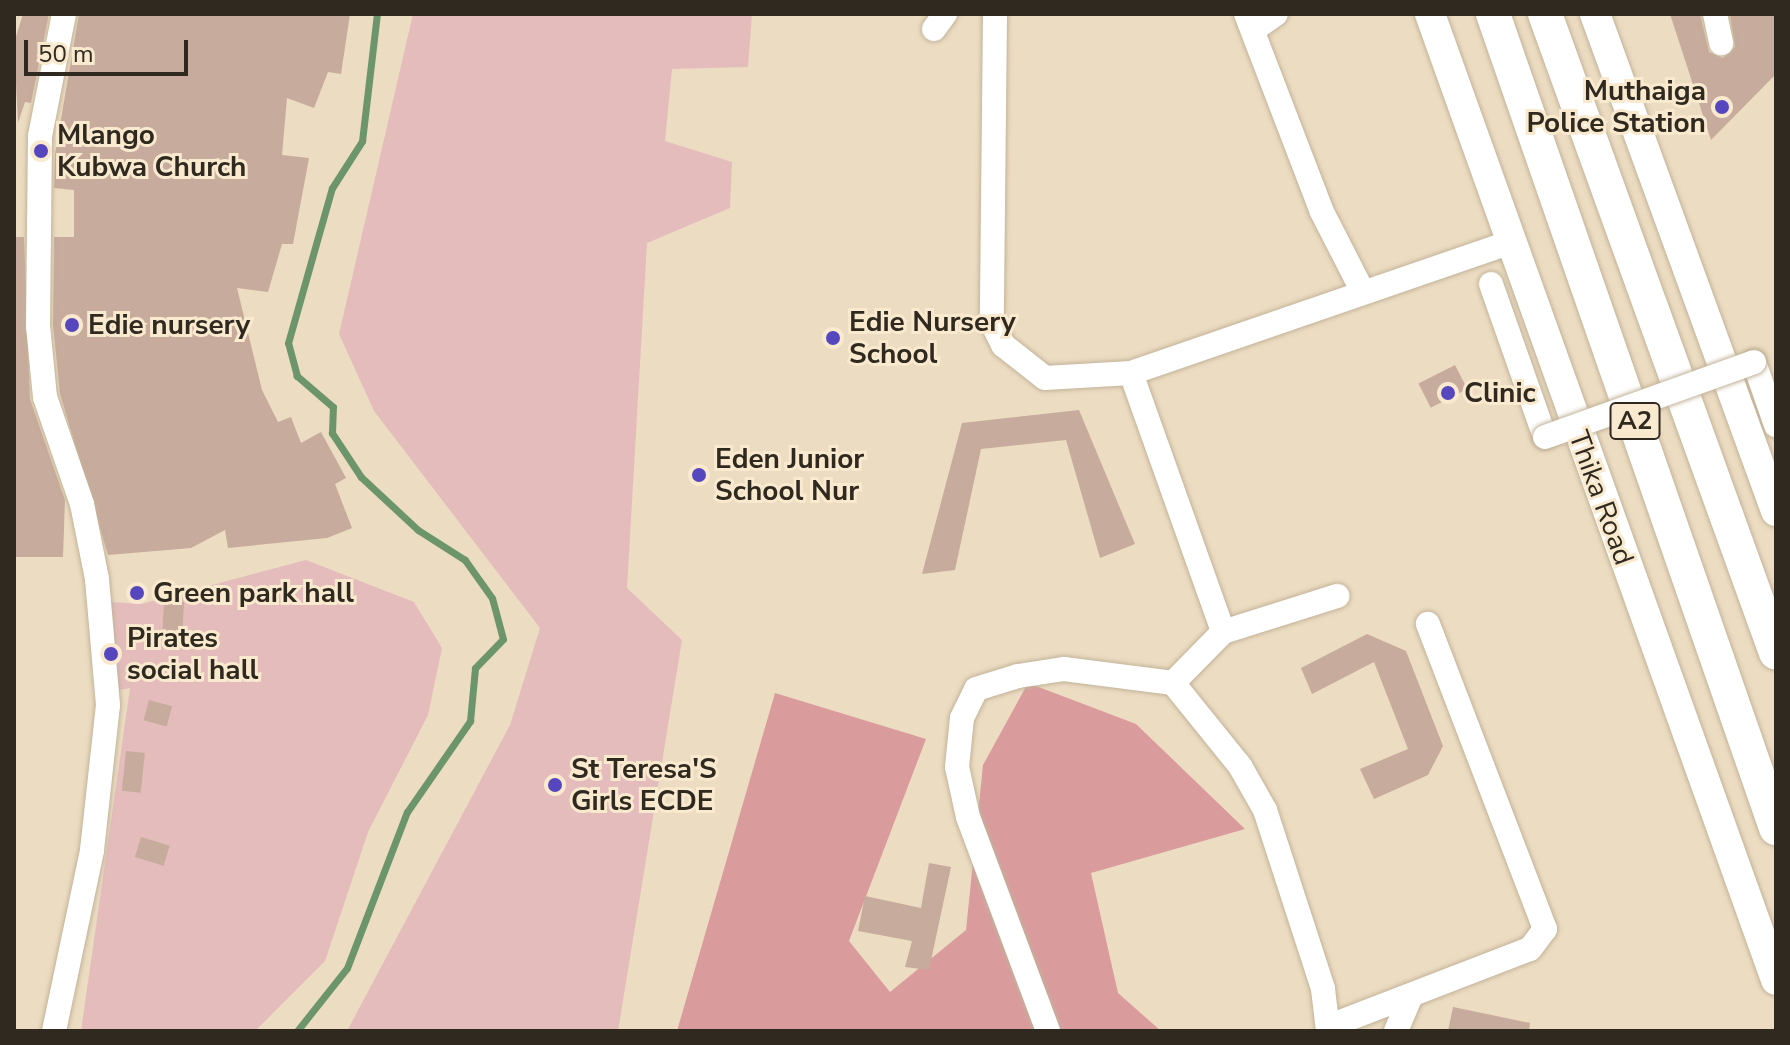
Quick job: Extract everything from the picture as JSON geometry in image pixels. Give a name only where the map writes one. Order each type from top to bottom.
[{"type":"highway","name":"Thika Road","points":[[1493,14],[1776,828]]},
{"type":"highway","name":"A2","points":[[1545,14],[1776,653]]},
{"type":"main road","name":"Thika Road","points":[[1430,14],[1508,243],[1776,980]]},
{"type":"main road","points":[[1595,14],[1776,511]]},
{"type":"street","points":[[54,1031],[92,850],[108,705],[97,579],[82,504],[45,397],[26,328],[40,136],[64,14]]},
{"type":"street","points":[[995,14],[989,244],[992,323],[1020,363],[1045,378],[1070,381],[1131,373],[1508,243]]},
{"type":"street","points":[[1276,14],[1251,21],[1322,212],[1363,292]]},
{"type":"street","points":[[1715,14],[1721,43]]},
{"type":"street","points":[[1491,284],[1545,437],[1754,362],[1776,425]]},
{"type":"street","points":[[1131,373],[1223,632]]},
{"type":"street","points":[[1173,683],[1223,632],[1337,596]]},
{"type":"street","points":[[1048,1031],[968,817],[957,767],[962,718],[976,689],[1018,676],[1064,669],[1173,683],[1240,766],[1265,810],[1329,1028],[1366,1025],[1410,998],[1530,949],[1545,929],[1428,624]]},
{"type":"street","points":[[1396,1031],[1410,998]]},
{"type":"shaded area","points":[[413,14],[752,14],[748,67],[672,69],[665,141],[732,162],[730,208],[647,243],[627,588],[682,640],[618,1031],[347,1031],[510,725],[540,628],[374,411],[339,334]]},
{"type":"shaded area","points":[[306,560],[414,602],[442,648],[428,715],[368,832],[325,961],[255,1031],[81,1031],[130,688],[119,690],[111,602],[141,604]]},
{"type":"shaded area","points":[[1028,683],[1136,724],[1245,829],[1091,873],[1118,993],[1161,1031],[677,1031],[775,693],[926,739],[849,941],[890,992],[966,930],[983,765]]},
{"type":"building","points":[[23,14],[49,14],[31,103],[25,102],[18,123],[14,43]]},
{"type":"building","points":[[79,14],[350,14],[341,74],[328,72],[314,108],[287,98],[282,155],[309,158],[293,244],[282,244],[268,292],[237,288],[262,390],[278,422],[291,417],[301,443],[321,432],[346,478],[335,484],[352,528],[327,538],[228,548],[225,530],[191,548],[108,555],[60,394],[53,325],[54,237],[74,237],[74,190],[54,188],[55,154]]},
{"type":"building","name":"Muthaiga Police Station","points":[[1670,14],[1700,14],[1709,52],[1723,58],[1735,47],[1730,14],[1776,14],[1776,74],[1711,140]]},
{"type":"building","points":[[14,237],[24,237],[30,399],[65,500],[63,557],[14,557]]},
{"type":"building","points":[[1455,365],[1467,389],[1431,408],[1418,384]]},
{"type":"building","points":[[1079,410],[1135,544],[1100,558],[1066,440],[981,449],[955,570],[922,574],[962,423]]},
{"type":"building","points":[[164,601],[184,602],[182,638],[162,637]]},
{"type":"building","points":[[1367,634],[1406,651],[1443,746],[1428,775],[1374,799],[1360,769],[1408,749],[1374,662],[1312,694],[1301,668]]},
{"type":"building","points":[[149,700],[172,706],[167,726],[144,720]]},
{"type":"building","points":[[126,751],[145,753],[141,793],[122,791]]},
{"type":"building","points":[[141,837],[170,846],[164,866],[135,857]]},
{"type":"building","points":[[929,863],[951,867],[929,970],[905,967],[912,941],[858,931],[865,896],[921,908]]},
{"type":"building","points":[[1453,1007],[1530,1023],[1529,1031],[1448,1031]]},
{"type":"waterway","points":[[297,1031],[347,968],[407,812],[470,721],[475,668],[503,639],[492,598],[465,560],[418,530],[361,477],[332,433],[333,407],[297,376],[288,343],[332,188],[362,141],[377,14]]},
{"type":"place","name":"Muthaiga Police Station","points":[[1722,107]]},
{"type":"place","name":"Mlango Kubwa Church","points":[[41,151]]},
{"type":"place","name":"Edie nursery","points":[[72,325]]},
{"type":"place","name":"Edie Nursery School","points":[[833,338]]},
{"type":"place","name":"Clinic","points":[[1448,393]]},
{"type":"place","name":"Eden Junior School Nur","points":[[699,475]]},
{"type":"place","name":"Green park hall","points":[[137,593]]},
{"type":"place","name":"Pirates social hall","points":[[111,654]]},
{"type":"place","name":"St Teresa'S Girls ECDE","points":[[555,785]]}]
